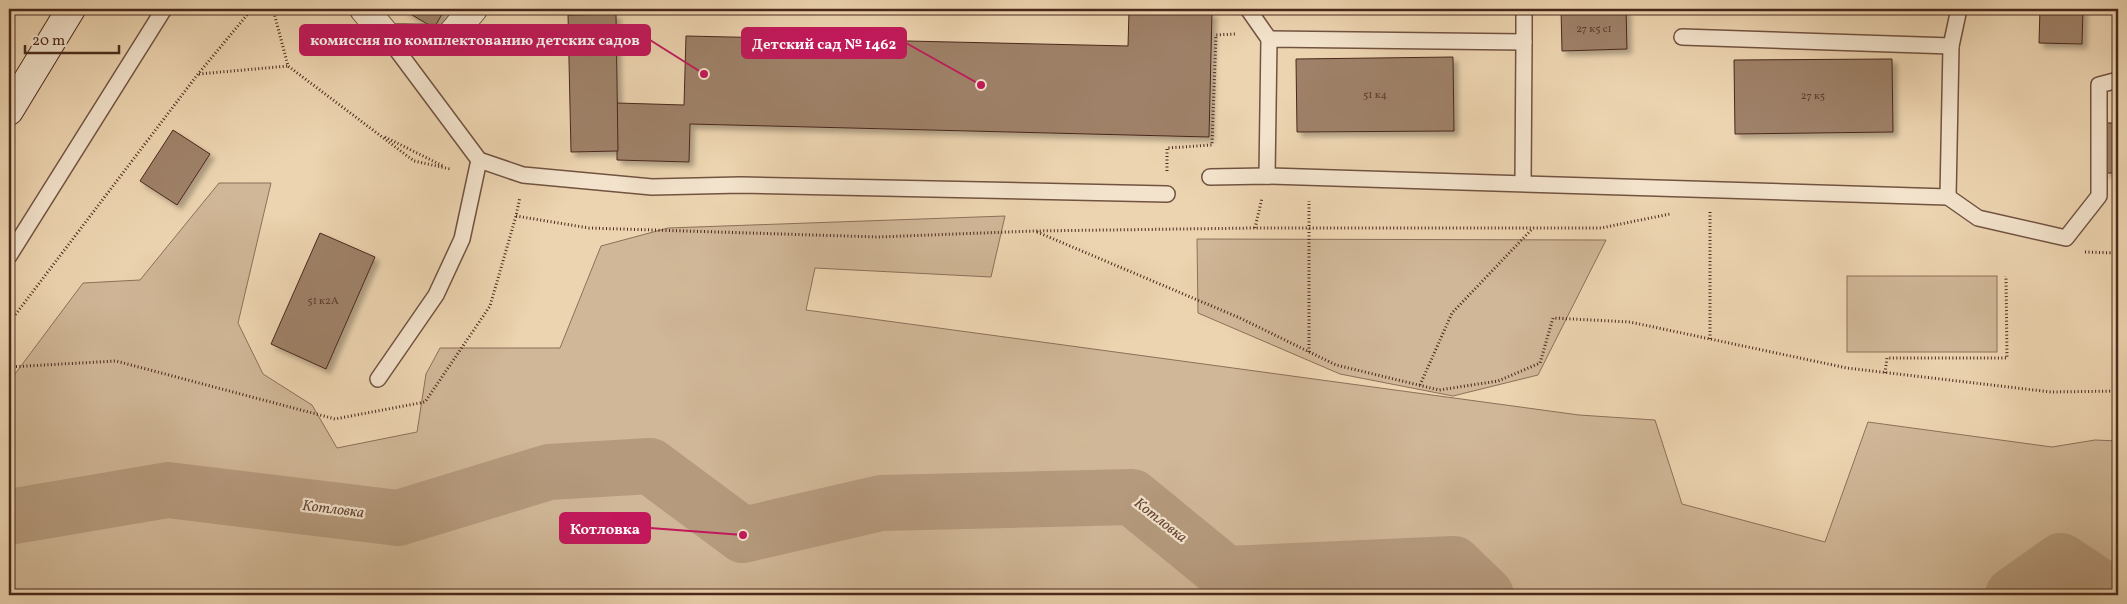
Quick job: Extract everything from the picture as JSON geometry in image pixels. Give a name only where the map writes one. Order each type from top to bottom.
[{"type":"street","points":[[9,111],[71,9]]},
{"type":"street","points":[[364,9],[388,38],[448,40],[473,9]]},
{"type":"lane","points":[[9,256],[164,9]]},
{"type":"lane","points":[[1248,9],[1269,40],[1267,176]]},
{"type":"lane","points":[[1523,183],[1524,9]]},
{"type":"lane","points":[[1948,197],[1951,46],[1958,9]]},
{"type":"lane","points":[[1682,37],[1951,46]]},
{"type":"lane","points":[[388,38],[479,160],[523,175],[652,187],[751,186],[1167,194]]},
{"type":"lane","points":[[1269,40],[1524,42]]},
{"type":"lane","points":[[1210,178],[1267,176],[1709,188],[1948,197],[1978,218],[2066,238],[2099,196],[2099,85],[2118,80]]},
{"type":"lane","points":[[378,379],[436,294],[462,239],[479,160]]},
{"type":"path","points":[[9,323],[198,74],[252,9]]},
{"type":"path","points":[[273,9],[288,66],[378,134],[414,161],[450,169],[378,134]]},
{"type":"path","points":[[1167,194],[1167,148],[1212,146],[1216,35]]},
{"type":"path","points":[[198,74],[288,66]]},
{"type":"path","points":[[1309,178],[1309,352]]},
{"type":"path","points":[[1709,188],[1710,339]]},
{"type":"path","points":[[9,367],[116,361],[335,419],[425,402],[490,306],[516,216],[589,228],[868,237],[1034,231],[1309,228],[1602,228],[1674,213]]},
{"type":"path","points":[[1420,385],[1452,313],[1533,228]]},
{"type":"path","points":[[1034,231],[1240,318],[1336,365],[1440,390],[1498,381],[1540,363],[1553,318],[1630,322],[1847,368],[1885,373],[2051,392],[2118,391]]},
{"type":"path","points":[[2083,252],[2118,253]]},
{"type":"path","points":[[1885,373],[1886,358],[2007,358],[2006,276]]},
{"type":"shaded area","points":[[219,183],[271,183],[238,323],[263,374],[312,405],[337,448],[417,432],[426,374],[440,348],[560,348],[601,246],[668,228],[1005,216],[991,277],[815,268],[806,310],[1579,415],[1655,420],[1682,504],[1825,542],[1868,422],[2052,447],[2095,440],[2118,441],[2118,595],[9,595],[9,382],[83,283],[140,280]]},
{"type":"shaded area","points":[[1197,239],[1606,240],[1538,375],[1453,396],[1340,374],[1198,313]]},
{"type":"shaded area","points":[[1847,276],[1997,276],[1997,352],[1847,352]]},
{"type":"building","points":[[402,9],[445,9],[434,28]]},
{"type":"building","points":[[1561,9],[1626,9],[1627,49],[1562,51]]},
{"type":"building","points":[[2040,9],[2083,9],[2082,44],[2039,43]]},
{"type":"building","points":[[1129,11],[1212,12],[1209,137],[690,124],[689,162],[617,160],[617,103],[684,105],[686,36],[1128,46]]},
{"type":"building","points":[[616,14],[618,151],[571,152],[568,15]]},
{"type":"building","points":[[1453,57],[1454,131],[1297,132],[1296,59]]},
{"type":"building","points":[[1892,59],[1893,132],[1735,134],[1734,60]]},
{"type":"building","points":[[2106,123],[2118,123],[2118,173],[2106,173]]},
{"type":"building","points":[[173,130],[210,154],[177,205],[140,181]]},
{"type":"building","points":[[320,233],[375,257],[326,369],[271,344]]},
{"type":"waterway","name":"Котловка","points":[[9,517],[168,490],[398,518],[549,472],[650,466],[743,535],[881,503],[1132,497],[1226,574],[1454,564],[1486,595]]},
{"type":"waterway","name":"Котловка","points":[[2013,595],[2061,561],[2112,595]]},
{"type":"place","name":"комиссия по комплектованию детских садов","points":[[704,74]]},
{"type":"place","name":"Детский сад № 1462","points":[[981,85]]},
{"type":"place","name":"Котловка","points":[[743,535]]}]
